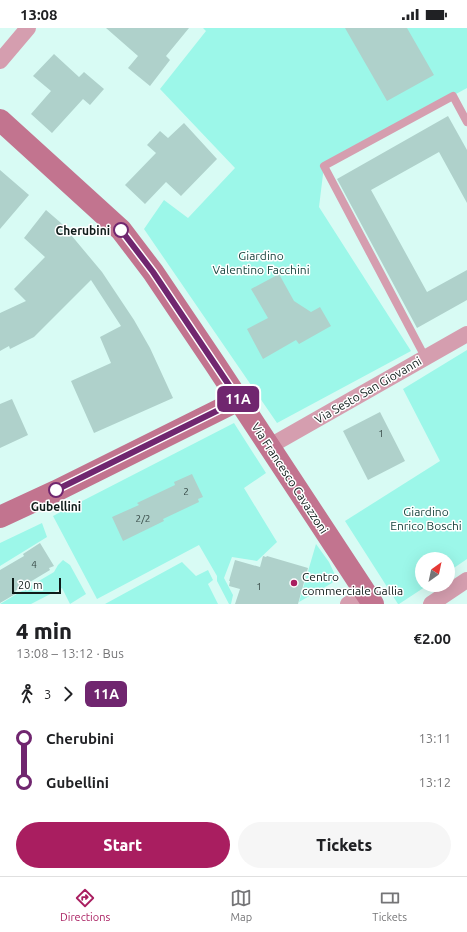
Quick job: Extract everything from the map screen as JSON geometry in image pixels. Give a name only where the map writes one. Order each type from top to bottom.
[{"type":"street","points":[[0,61],[28,28]]},
{"type":"street","name":"Via Francesco Cavazzoni","points":[[0,120],[121,230],[153,272],[270,446],[370,599]]},
{"type":"street","name":"Via Sesto San Giovanni","points":[[270,446],[467,334]]},
{"type":"street","points":[[0,517],[239,400]]},
{"type":"street","points":[[430,604],[467,580]]},
{"type":"street","points":[[348,604],[370,599]]},
{"type":"lane","points":[[425,357],[324,166],[453,96],[467,122]]},
{"type":"green space","name":"Giardino Valentino Facchini","points":[[203,28],[467,28],[467,88],[324,166],[319,207],[411,351],[277,423],[144,229],[164,200],[188,218],[235,168],[160,89],[206,31]]},
{"type":"green space","name":"Giardino Enrico Boschi","points":[[467,350],[467,559],[455,567],[455,552],[415,552],[415,592],[417,592],[398,604],[345,521],[440,461],[403,389]]},
{"type":"green space","points":[[234,423],[266,473],[244,488],[277,542],[257,561],[232,557],[224,578],[233,595],[231,604],[229,604],[217,581],[217,576],[199,545],[97,599],[53,516]]},
{"type":"green space","points":[[42,523],[47,537],[0,566],[0,543]]},
{"type":"green space","points":[[316,544],[329,562],[336,577],[332,583],[299,602]]},
{"type":"green space","points":[[63,560],[70,565],[86,594],[70,604],[62,588],[31,604],[0,604],[54,572]]},
{"type":"green space","points":[[182,562],[196,576],[208,570],[213,580],[208,584],[218,604],[105,604]]},
{"type":"building","points":[[106,28],[189,28],[166,56],[170,60],[150,86],[128,68],[138,56]]},
{"type":"building","points":[[345,28],[407,28],[434,75],[387,101]]},
{"type":"building","points":[[54,54],[79,77],[84,72],[104,89],[90,105],[83,99],[52,133],[31,114],[51,91],[33,76]]},
{"type":"building","points":[[448,116],[467,150],[467,203],[439,152],[371,190],[427,292],[467,270],[467,300],[417,328],[337,179]]},
{"type":"building","points":[[184,123],[217,159],[181,196],[166,182],[145,204],[125,185],[156,153],[147,145],[160,131],[168,138]]},
{"type":"building","points":[[0,170],[29,195],[0,229]]},
{"type":"building","points":[[46,210],[61,223],[102,272],[134,320],[150,348],[173,398],[94,433],[71,381],[111,363],[100,337],[121,326],[91,280],[34,337],[10,349],[9,346],[0,351],[0,313],[26,301],[14,289],[45,257],[24,238]]},
{"type":"building","points":[[279,274],[294,301],[311,312],[320,307],[331,326],[299,344],[296,340],[263,359],[247,329],[268,318],[251,289]]},
{"type":"building","points":[[12,399],[28,435],[0,448],[0,404]]},
{"type":"building","points":[[380,412],[405,461],[368,480],[343,431]]},
{"type":"building","points":[[192,474],[203,497],[198,499],[199,502],[163,519],[164,521],[123,541],[112,517],[139,505],[137,503],[175,485],[174,482]]},
{"type":"building","points":[[40,543],[54,566],[49,568],[50,570],[15,591],[17,593],[0,603],[0,570],[24,556],[23,554]]},
{"type":"building","points":[[263,556],[308,568],[298,604],[235,604],[240,589],[229,586],[229,581],[235,560],[260,567]]},
{"type":"bus line","name":"11A","points":[[56,490],[239,400],[153,272],[121,230]]},
{"type":"place","name":"Cherubini","points":[[121,230]]},
{"type":"place","name":"Gubellini","points":[[56,490]]},
{"type":"place","name":"Centro commerciale Gallia","points":[[294,583]]}]
